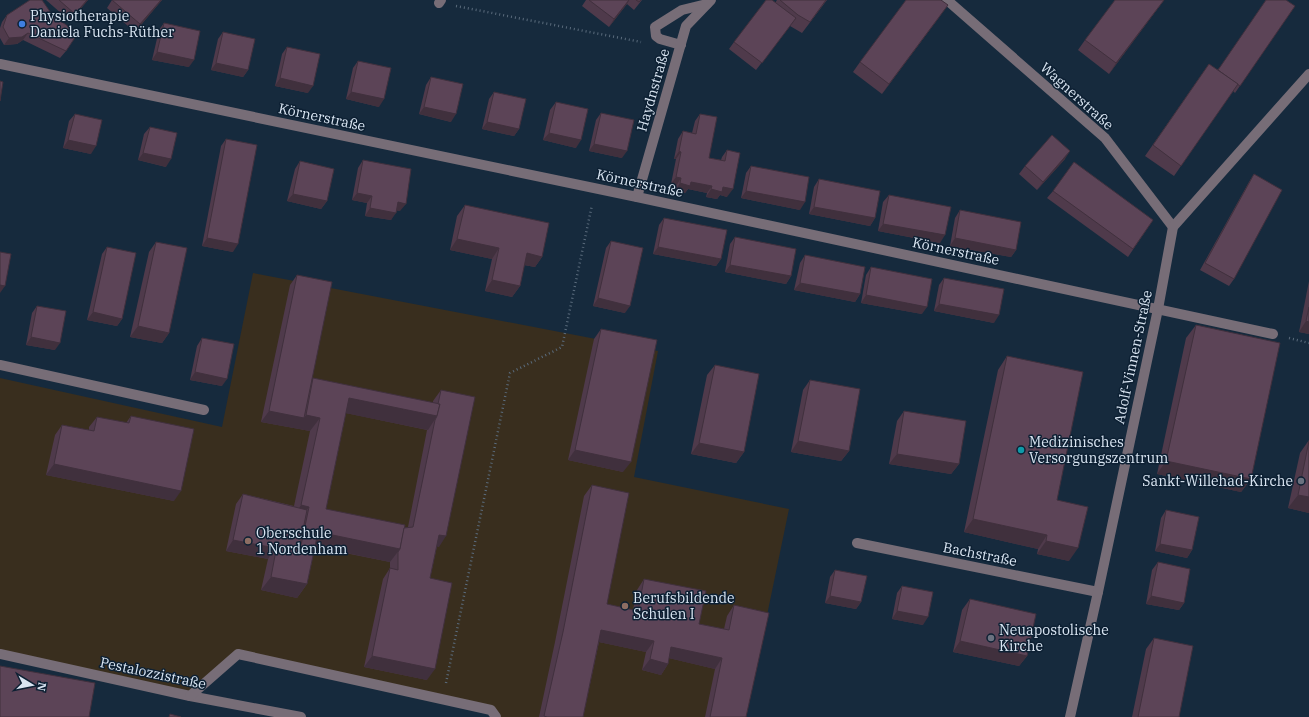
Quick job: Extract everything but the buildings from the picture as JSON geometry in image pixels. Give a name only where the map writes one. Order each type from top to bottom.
[{"type":"street","name":"Wagnerstraße","points":[[947,0],[1105,138],[1173,227]]},
{"type":"street","points":[[681,45],[656,36],[655,28],[682,10],[709,2]]},
{"type":"street","name":"Haydnstraße","points":[[637,197],[686,26],[709,2]]},
{"type":"street","name":"Körnerstraße","points":[[0,64],[596,188],[1273,334]]},
{"type":"street","points":[[1173,227],[1309,74]]},
{"type":"street","name":"Adolf-Vinnen-Straße","points":[[1070,717],[1158,309],[1173,227]]},
{"type":"street","points":[[0,365],[204,410]]},
{"type":"street","name":"Bachstraße","points":[[857,543],[1098,592]]},
{"type":"street","name":"Pestalozzistraße","points":[[0,654],[190,696],[301,717]]},
{"type":"street","points":[[190,696],[238,654],[491,710],[496,717]]},
{"type":"path","points":[[440,1],[644,43],[656,36]]},
{"type":"path","points":[[443,699],[510,373],[562,347],[596,188]]},
{"type":"path","points":[[1273,334],[1309,343]]},
{"type":"shaded area","name":"Oberschule 1 Nordenham","points":[[253,273],[658,351],[634,477],[789,509],[746,717],[496,717],[491,710],[238,654],[190,696],[0,654],[0,378],[222,427]]},
{"type":"place","name":"Physiotherapie Daniela Fuchs-Rüther","points":[[22,24]]},
{"type":"place","name":"Medizinisches Versorgungszentrum","points":[[1021,450]]},
{"type":"place","name":"Sankt-Willehad-Kirche","points":[[1301,481]]},
{"type":"place","name":"Oberschule 1 Nordenham","points":[[248,541]]},
{"type":"place","name":"Berufsbildende Schulen I","points":[[625,606]]},
{"type":"place","name":"Neuapostolische Kirche","points":[[991,638]]}]
